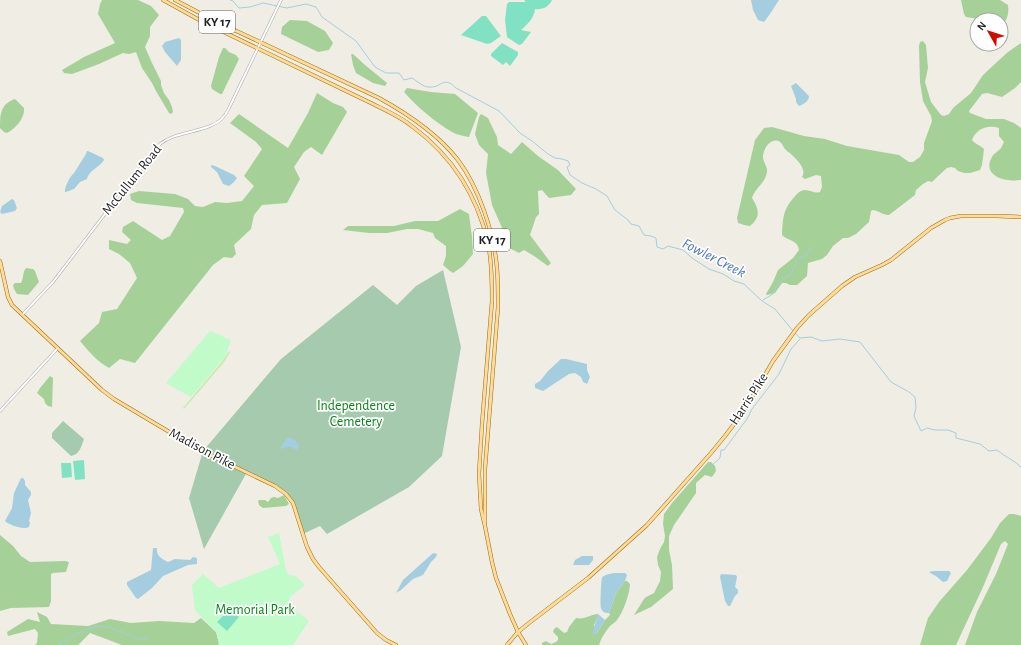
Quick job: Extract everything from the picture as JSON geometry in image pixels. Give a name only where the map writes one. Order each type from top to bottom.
[{"type":"main road","name":"KY 17","points":[[163,0],[202,22],[397,116],[413,127],[443,154],[464,181],[478,212],[488,244],[492,283],[492,301],[479,474],[480,508],[496,578],[518,632],[526,645]]},
{"type":"main road","name":"KY 17","points":[[175,0],[192,10],[399,109],[433,134],[458,160],[473,184],[490,229],[497,266],[498,284],[498,307],[485,469],[485,526]]},
{"type":"main road","name":"Harris Pike","points":[[507,645],[518,632],[536,616],[588,578],[647,525],[711,454],[725,436],[744,411],[777,356],[797,328],[809,315],[842,286],[855,277],[889,261],[930,228],[945,220],[961,216],[1021,217]]},
{"type":"main road","name":"Madison Pike","points":[[0,261],[10,302],[102,390],[114,399],[198,449],[275,486],[286,494],[293,503],[307,547],[319,567],[377,633],[396,645]]},
{"type":"street","name":"McCullum Road","points":[[22,315],[53,282],[160,144],[175,136],[210,126],[219,122],[224,116],[281,0]]},
{"type":"street","points":[[0,410],[58,348]]},
{"type":"green space","points":[[102,0],[138,0],[151,6],[159,15],[150,27],[150,36],[145,47],[161,81],[164,93],[172,107],[173,112],[171,114],[142,68],[136,52],[129,54],[123,53],[72,74],[64,73],[62,70],[84,57],[115,43],[98,14]]},
{"type":"green space","points":[[524,0],[552,0],[545,8],[535,9],[530,21],[521,30],[531,32],[522,44],[519,45],[507,37],[505,20],[507,4],[509,2],[526,2]]},
{"type":"green space","points":[[961,0],[1000,0],[1008,5],[1008,12],[969,12],[969,17],[966,17]]},
{"type":"green space","points":[[482,16],[486,16],[501,36],[491,43],[487,44],[461,35]]},
{"type":"green space","points":[[290,20],[307,21],[325,31],[333,43],[329,50],[318,52],[281,34],[282,27]]},
{"type":"green space","points":[[923,41],[926,45],[928,68],[925,82],[931,102],[941,115],[944,116],[949,114],[953,108],[971,93],[983,75],[1008,52],[1021,43],[1021,82],[1002,97],[987,93],[982,94],[969,111],[970,113],[986,119],[1004,119],[1021,128],[1021,180],[1003,179],[992,173],[989,166],[990,162],[1004,142],[999,136],[999,128],[982,128],[976,133],[972,140],[984,149],[980,170],[964,173],[955,168],[947,168],[932,182],[928,181],[923,184],[916,190],[915,195],[889,215],[873,210],[871,211],[869,222],[856,234],[848,238],[843,238],[833,246],[827,255],[822,259],[808,263],[807,276],[797,285],[782,283],[775,293],[767,295],[766,294],[778,270],[793,258],[799,250],[795,242],[782,235],[783,218],[786,209],[792,199],[803,190],[820,192],[822,187],[821,176],[816,175],[805,179],[802,177],[803,171],[800,163],[785,149],[781,143],[777,141],[771,142],[766,147],[763,154],[763,159],[767,170],[766,176],[755,191],[752,198],[758,213],[756,219],[750,226],[738,223],[737,218],[755,140],[764,128],[772,127],[804,136],[825,139],[847,146],[899,155],[909,162],[913,162],[920,157],[924,150],[924,143],[932,121],[923,101],[920,82],[920,42]]},
{"type":"green space","points":[[502,43],[518,52],[518,55],[510,66],[506,62],[503,65],[491,56],[491,54]]},
{"type":"green space","points":[[223,48],[236,55],[239,59],[222,94],[220,94],[212,89],[211,86]]},
{"type":"green space","points":[[351,54],[353,54],[387,83],[385,86],[373,83],[356,73]]},
{"type":"green space","points":[[407,88],[455,94],[478,113],[469,137],[454,133],[433,119],[414,103],[404,92]]},
{"type":"green space","points":[[317,93],[333,103],[343,107],[347,112],[322,155],[311,147],[304,152],[294,167],[300,179],[287,203],[262,205],[254,215],[251,229],[234,245],[236,254],[232,258],[224,257],[213,265],[135,363],[120,359],[109,368],[101,363],[80,341],[99,323],[102,312],[117,309],[137,278],[130,263],[119,254],[109,249],[109,240],[127,244],[131,240],[122,232],[123,227],[133,221],[162,240],[170,236],[184,212],[183,208],[137,203],[131,200],[130,194],[139,191],[175,194],[188,199],[195,206],[203,207],[215,202],[227,203],[242,201],[254,186],[244,176],[262,149],[256,142],[230,123],[239,114],[288,148],[308,113]]},
{"type":"green space","points":[[15,99],[24,108],[24,112],[19,122],[7,133],[0,128],[1,114],[6,104]]},
{"type":"green space","points":[[481,114],[488,118],[497,137],[498,145],[511,154],[522,142],[538,156],[558,170],[576,189],[571,195],[549,198],[542,190],[538,191],[539,214],[536,217],[530,235],[551,263],[548,266],[524,250],[519,253],[507,247],[503,230],[492,205],[486,173],[488,154],[479,145],[475,134]]},
{"type":"green space","points":[[460,209],[469,214],[473,254],[463,266],[453,273],[443,265],[446,256],[446,246],[435,238],[433,233],[418,229],[407,229],[387,233],[369,233],[343,230],[348,226],[394,226],[415,221],[438,221]]},
{"type":"green space","points":[[26,268],[33,269],[35,271],[39,282],[28,295],[17,294],[13,285],[15,283],[21,283]]},
{"type":"green space","name":"Independence Cemetery","points":[[443,270],[461,347],[442,456],[409,487],[327,534],[320,526],[303,534],[293,503],[281,490],[247,472],[204,549],[189,498],[203,451],[281,359],[373,285],[397,305],[416,286]]},
{"type":"green space","points":[[210,331],[231,340],[224,358],[191,397],[166,383]]},
{"type":"green space","points":[[229,351],[230,352],[224,362],[184,409],[183,408],[221,363]]},
{"type":"green space","points":[[50,376],[53,378],[52,407],[48,406],[44,399],[37,393]]},
{"type":"green space","points":[[63,421],[84,439],[78,452],[71,456],[52,438],[52,433]]},
{"type":"green space","points":[[84,460],[85,479],[75,480],[73,461]]},
{"type":"green space","points":[[708,462],[711,462],[715,466],[716,471],[712,477],[705,475],[696,483],[696,493],[674,525],[669,536],[673,589],[651,607],[634,615],[644,599],[654,593],[660,581],[661,572],[657,557],[664,542],[665,536],[663,524],[664,514]]},
{"type":"green space","points":[[61,463],[71,463],[72,477],[62,478]]},
{"type":"green space","points":[[284,495],[289,504],[286,506],[263,508],[259,505],[259,500],[265,500],[268,502],[271,498],[278,498]]},
{"type":"green space","points":[[1009,514],[1021,516],[1021,645],[965,645],[977,612],[996,574],[1008,544],[1005,541],[1001,544],[956,645],[920,645],[928,618],[939,602],[967,570],[991,538],[1000,523]]},
{"type":"green space","name":"Memorial Park","points":[[279,533],[286,571],[289,575],[296,576],[305,585],[291,596],[288,602],[291,607],[309,621],[293,645],[218,645],[219,643],[216,632],[195,610],[192,585],[203,574],[219,588],[280,564],[268,537]]},
{"type":"green space","points":[[0,535],[13,546],[21,556],[30,562],[69,562],[66,572],[51,574],[51,601],[49,607],[11,608],[0,611]]},
{"type":"green space","points":[[625,581],[630,584],[624,608],[616,621],[605,633],[599,645],[542,645],[542,643],[546,641],[551,644],[558,640],[558,637],[553,632],[557,627],[564,633],[567,632],[576,618],[584,618],[597,614],[594,625],[596,634],[610,615],[609,613],[616,593]]},
{"type":"green space","points":[[230,609],[239,617],[227,631],[217,622]]},
{"type":"green space","points":[[37,612],[47,617],[51,624],[88,626],[110,619],[131,623],[159,621],[194,623],[201,618],[216,632],[219,643],[218,645],[122,645],[90,633],[78,645],[35,645],[37,643],[38,633],[35,629],[8,636],[7,632],[28,619],[40,622]]},
{"type":"water","points":[[751,0],[779,0],[764,22],[758,20],[753,10]]},
{"type":"water","points":[[179,38],[181,40],[181,60],[177,66],[162,46],[165,42]]},
{"type":"water","points":[[796,83],[809,96],[806,102],[799,106],[796,102],[791,86]]},
{"type":"water","points":[[87,151],[103,158],[104,160],[88,176],[87,179],[80,182],[74,189],[65,192],[69,179]]},
{"type":"water","points":[[211,165],[234,175],[237,178],[229,186],[223,184],[217,172],[211,167]]},
{"type":"water","points":[[12,199],[14,200],[17,208],[15,211],[2,214],[0,212],[2,206]]},
{"type":"water","points":[[561,359],[587,364],[587,370],[590,377],[587,384],[583,382],[581,377],[575,373],[569,374],[543,391],[535,388],[535,384],[540,381]]},
{"type":"water","points":[[288,437],[297,443],[299,446],[297,450],[290,447],[280,448]]},
{"type":"water","points":[[21,478],[23,478],[25,485],[31,492],[28,500],[31,513],[30,523],[29,527],[26,528],[16,527],[5,521],[12,508],[14,493]]},
{"type":"water","points":[[153,548],[157,548],[158,555],[168,562],[175,559],[190,560],[193,557],[197,558],[197,564],[188,565],[163,576],[152,588],[138,599],[127,585],[127,582],[151,570]]},
{"type":"water","points":[[434,553],[437,554],[436,557],[423,575],[413,579],[396,593],[403,580]]},
{"type":"water","points":[[582,556],[593,556],[593,560],[589,565],[573,565],[575,560]]},
{"type":"water","points":[[949,571],[951,573],[947,581],[943,582],[929,572]]},
{"type":"water","points":[[614,573],[625,573],[627,575],[625,581],[616,593],[609,613],[606,613],[601,607],[602,578],[603,576]]},
{"type":"water","points":[[721,574],[736,575],[737,577],[735,587],[738,590],[738,593],[730,606],[728,606],[725,601],[720,577]]},
{"type":"water","points":[[597,614],[605,620],[596,634],[593,634],[596,619]]},
{"type":"waterway","name":"Fowler Creek","points":[[230,0],[233,1],[239,8],[250,7],[263,3],[287,8],[306,4],[316,7],[322,17],[356,41],[375,67],[386,73],[399,73],[404,80],[412,78],[427,87],[433,87],[448,82],[456,88],[499,111],[520,133],[548,154],[555,158],[568,161],[570,165],[567,167],[570,175],[607,196],[615,210],[631,224],[639,226],[644,235],[656,238],[657,247],[663,249],[668,246],[683,250],[709,269],[744,284],[762,301],[775,309],[793,331]]},
{"type":"waterway","points":[[763,300],[773,294],[779,283],[790,275],[798,259],[806,255],[812,247]]},
{"type":"waterway","name":"Fowler Creek","points":[[795,333],[800,338],[811,337],[822,341],[840,339],[860,342],[891,382],[915,397],[916,408],[914,416],[921,431],[927,428],[935,430],[948,430],[956,433],[956,438],[980,444],[989,451],[997,450],[1021,467]]},
{"type":"waterway","points":[[706,471],[720,458],[721,450],[724,450],[747,419],[752,409],[779,374],[791,349],[800,339]]},
{"type":"waterway","points":[[59,645],[70,638],[95,627],[110,627],[136,638],[146,639]]}]
